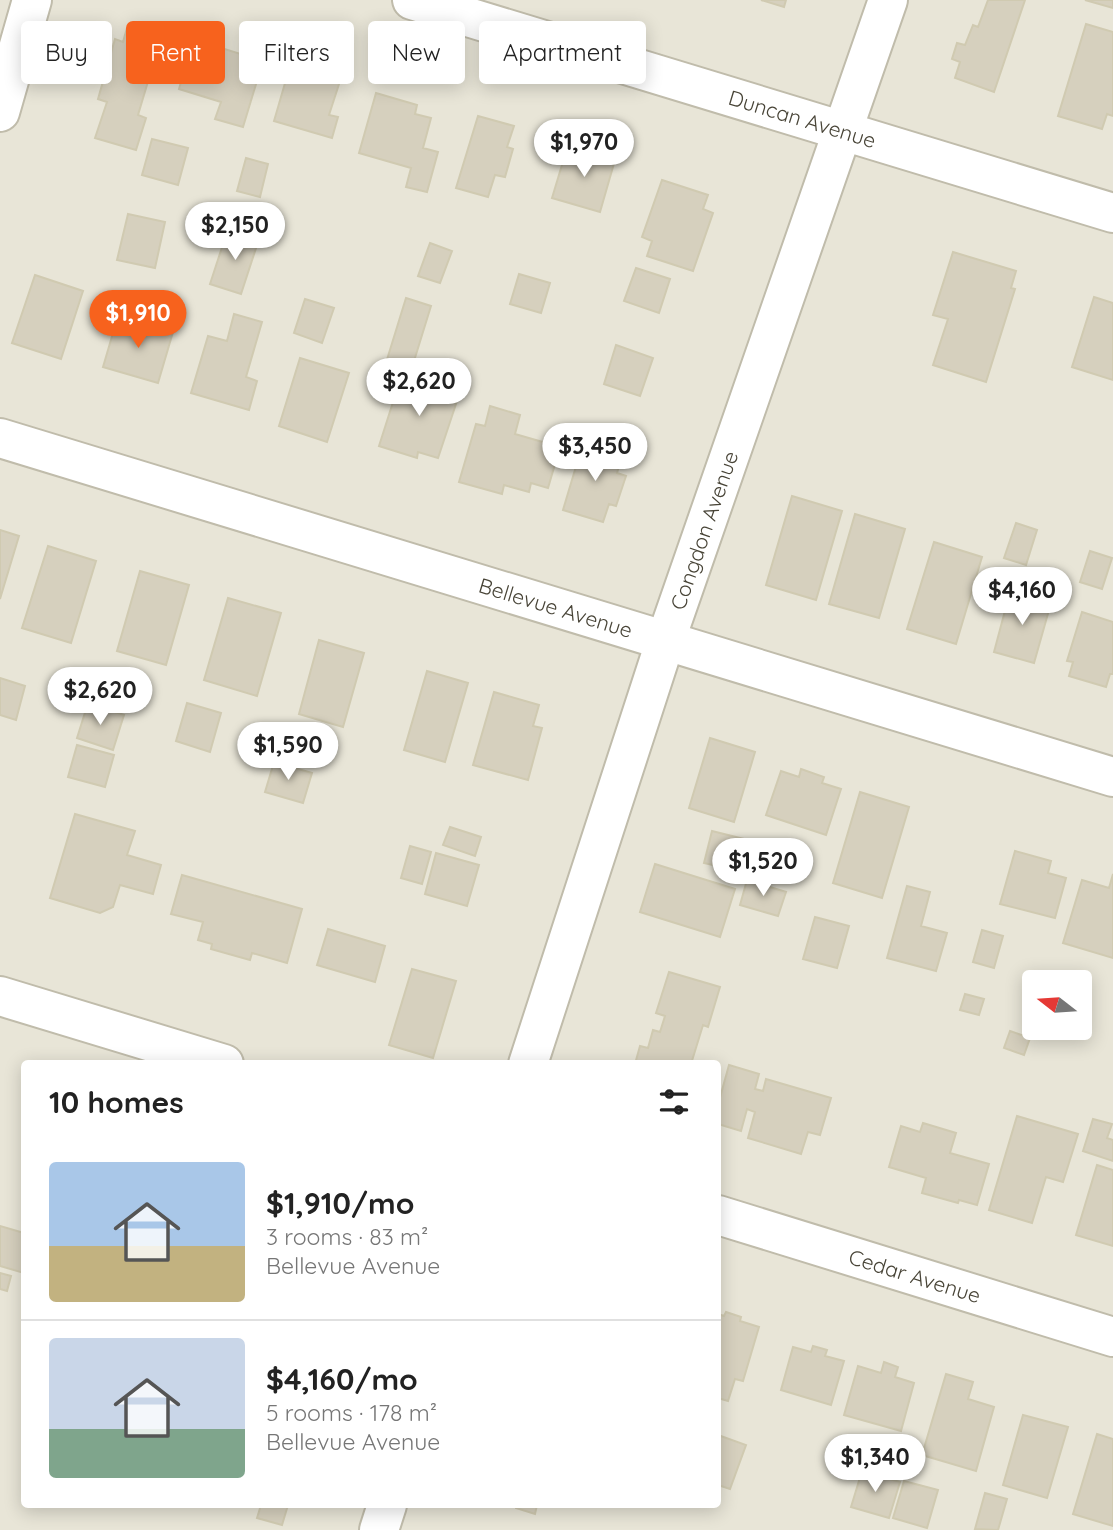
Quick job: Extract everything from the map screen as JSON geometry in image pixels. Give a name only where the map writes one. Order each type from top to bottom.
[{"type":"street","points":[[0,112],[32,0]]},
{"type":"street","name":"Duncan Avenue","points":[[412,0],[1113,213]]},
{"type":"street","name":"Congdon Avenue","points":[[529,1060],[665,642],[888,0]]},
{"type":"street","name":"Bellevue Avenue","points":[[0,438],[1113,777]]},
{"type":"street","points":[[0,996],[211,1060]]},
{"type":"street","name":"Cedar Avenue","points":[[721,1216],[1113,1337]]},
{"type":"street","points":[[379,1530],[386,1508]]},
{"type":"shaded area","points":[[0,0],[1113,0],[1113,1530],[0,1530]]},
{"type":"building","points":[[761,0],[786,0],[784,7]]},
{"type":"building","points":[[988,0],[1025,0],[994,92],[955,78],[960,62],[952,59],[957,43],[965,45],[973,25],[978,27]]},
{"type":"building","points":[[1085,0],[1113,0],[1113,8]]},
{"type":"building","points":[[1086,24],[1113,32],[1113,116],[1107,114],[1102,129],[1058,116]]},
{"type":"building","points":[[126,32],[126,84],[147,84],[138,115],[146,118],[136,150],[95,138],[107,102],[98,99],[102,84],[112,84],[112,50],[115,39],[123,42]]},
{"type":"building","points":[[225,49],[239,54],[239,84],[256,84],[243,127],[215,119],[221,102],[179,89],[180,84],[225,84]]},
{"type":"building","points":[[285,84],[339,84],[329,115],[338,117],[332,138],[274,121]]},
{"type":"building","points":[[376,93],[417,105],[415,114],[431,118],[423,148],[438,152],[427,192],[406,187],[411,168],[359,153]]},
{"type":"building","points":[[478,116],[514,126],[507,147],[513,149],[505,177],[495,175],[488,197],[456,188]]},
{"type":"building","points":[[152,139],[188,148],[178,185],[142,175]]},
{"type":"building","points":[[568,145],[615,160],[600,212],[552,198]]},
{"type":"building","points":[[246,158],[268,164],[260,197],[237,191]]},
{"type":"building","points":[[662,180],[708,195],[703,209],[713,213],[693,271],[647,256],[652,241],[642,237]]},
{"type":"building","points":[[128,214],[165,222],[155,268],[117,260]]},
{"type":"building","points":[[228,229],[259,239],[241,294],[210,284]]},
{"type":"building","points":[[430,243],[452,251],[440,283],[418,276]]},
{"type":"building","points":[[953,252],[1016,271],[1011,288],[1015,289],[986,382],[933,365],[948,319],[933,315]]},
{"type":"building","points":[[636,268],[670,279],[659,313],[624,301]]},
{"type":"building","points":[[519,274],[550,283],[541,313],[510,304]]},
{"type":"building","points":[[35,275],[83,291],[61,359],[12,343]]},
{"type":"building","points":[[1094,297],[1113,303],[1113,380],[1072,367]]},
{"type":"building","points":[[406,298],[431,306],[410,374],[385,366]]},
{"type":"building","points":[[305,299],[334,308],[322,343],[294,333]]},
{"type":"building","points":[[234,314],[262,322],[246,377],[257,381],[249,410],[191,393],[208,336],[227,341]]},
{"type":"building","points":[[118,316],[173,332],[158,383],[103,367]]},
{"type":"building","points":[[616,345],[653,358],[640,396],[604,384]]},
{"type":"building","points":[[300,358],[349,373],[327,442],[279,426]]},
{"type":"building","points":[[401,377],[418,382],[419,379],[460,392],[438,458],[418,452],[417,458],[379,446]]},
{"type":"building","points":[[490,406],[520,415],[515,434],[560,447],[548,488],[531,483],[529,492],[504,485],[502,494],[459,482],[476,424],[485,426]]},
{"type":"building","points":[[583,443],[622,456],[617,473],[626,476],[616,506],[609,504],[603,522],[563,510]]},
{"type":"building","points":[[792,496],[842,511],[816,600],[766,585]]},
{"type":"building","points":[[855,514],[905,529],[879,618],[829,604]]},
{"type":"building","points":[[1016,523],[1037,530],[1026,565],[1004,558]]},
{"type":"building","points":[[0,530],[19,536],[0,599]]},
{"type":"building","points":[[934,542],[982,557],[956,644],[907,629]]},
{"type":"building","points":[[48,546],[96,561],[71,643],[22,628]]},
{"type":"building","points":[[1090,551],[1112,558],[1102,589],[1080,582]]},
{"type":"building","points":[[140,571],[189,585],[166,665],[117,651]]},
{"type":"building","points":[[1010,592],[1051,603],[1034,663],[994,652]]},
{"type":"building","points":[[228,598],[281,613],[257,696],[204,680]]},
{"type":"building","points":[[1082,612],[1113,622],[1113,674],[1110,674],[1106,687],[1069,676],[1073,662],[1067,661]]},
{"type":"building","points":[[319,640],[364,653],[343,727],[299,714]]},
{"type":"building","points":[[427,671],[468,683],[445,762],[404,750]]},
{"type":"building","points":[[0,678],[25,686],[16,720],[0,715]]},
{"type":"building","points":[[494,692],[539,705],[533,726],[542,728],[528,780],[473,765]]},
{"type":"building","points":[[88,703],[124,715],[113,750],[77,738]]},
{"type":"building","points":[[187,703],[221,713],[210,752],[176,741]]},
{"type":"building","points":[[710,738],[755,752],[734,822],[689,808]]},
{"type":"building","points":[[77,745],[114,755],[105,787],[68,777]]},
{"type":"building","points":[[274,762],[312,773],[303,803],[265,792]]},
{"type":"building","points":[[801,769],[824,777],[822,783],[841,789],[826,835],[766,815],[781,771],[799,777]]},
{"type":"building","points":[[860,792],[909,807],[882,898],[833,883]]},
{"type":"building","points":[[75,814],[135,831],[127,855],[161,865],[153,894],[120,885],[113,907],[100,913],[50,898]]},
{"type":"building","points":[[450,827],[481,837],[475,856],[443,845]]},
{"type":"building","points":[[712,831],[748,840],[739,871],[704,863]]},
{"type":"building","points":[[410,846],[431,852],[422,884],[401,878]]},
{"type":"building","points":[[1015,851],[1051,861],[1048,873],[1066,878],[1055,918],[1000,904]]},
{"type":"building","points":[[436,853],[479,865],[467,906],[425,894]]},
{"type":"building","points":[[655,864],[735,889],[720,937],[640,912]]},
{"type":"building","points":[[1113,874],[1113,958],[1063,943],[1082,880],[1109,888]]},
{"type":"building","points":[[182,875],[302,909],[287,963],[252,953],[250,960],[211,949],[212,944],[198,940],[203,922],[171,914]]},
{"type":"building","points":[[747,880],[786,892],[778,916],[740,905]]},
{"type":"building","points":[[907,886],[930,892],[921,926],[947,933],[936,971],[887,958]]},
{"type":"building","points":[[815,917],[849,926],[837,968],[803,959]]},
{"type":"building","points":[[328,929],[385,946],[375,982],[317,965]]},
{"type":"building","points":[[982,930],[1003,936],[994,968],[973,962]]},
{"type":"building","points":[[412,969],[456,981],[433,1058],[389,1045]]},
{"type":"building","points":[[669,972],[720,987],[708,1027],[703,1025],[692,1060],[636,1060],[640,1046],[648,1048],[653,1030],[660,1032],[665,1016],[656,1013]]},
{"type":"building","points":[[965,994],[984,999],[979,1015],[960,1010]]},
{"type":"building","points":[[1010,1031],[1022,1035],[1022,1040],[1029,1040],[1024,1055],[1004,1048]]},
{"type":"building","points":[[729,1065],[759,1074],[755,1089],[763,1091],[766,1079],[831,1098],[820,1135],[808,1132],[801,1154],[748,1138],[755,1112],[747,1109],[741,1131],[721,1125],[721,1094]]},
{"type":"building","points":[[1017,1116],[1078,1134],[1063,1182],[1046,1177],[1032,1223],[989,1210]]},
{"type":"building","points":[[1093,1119],[1112,1124],[1107,1138],[1113,1140],[1113,1161],[1083,1151]]},
{"type":"building","points":[[923,1123],[956,1133],[950,1153],[989,1164],[977,1205],[922,1193],[926,1178],[889,1167],[901,1126],[920,1132]]},
{"type":"building","points":[[1097,1165],[1113,1170],[1113,1246],[1076,1235]]},
{"type":"building","points":[[0,1226],[21,1232],[21,1272],[0,1266]]},
{"type":"building","points":[[0,1273],[11,1276],[7,1291],[0,1289]]},
{"type":"building","points":[[726,1312],[741,1317],[740,1321],[759,1327],[743,1381],[735,1379],[728,1401],[721,1399],[721,1315],[724,1316]]},
{"type":"building","points":[[813,1346],[827,1350],[825,1356],[844,1361],[831,1405],[781,1390],[793,1347],[811,1352]]},
{"type":"building","points":[[884,1362],[898,1367],[895,1377],[914,1383],[901,1431],[844,1415],[858,1366],[881,1373]]},
{"type":"building","points":[[946,1374],[973,1382],[968,1399],[994,1407],[976,1471],[922,1455]]},
{"type":"building","points":[[1023,1415],[1068,1427],[1047,1498],[1003,1485]]},
{"type":"building","points":[[1097,1434],[1113,1439],[1113,1526],[1073,1514]]},
{"type":"building","points":[[721,1436],[746,1445],[730,1489],[721,1486]]},
{"type":"building","points":[[862,1471],[900,1482],[889,1518],[851,1507]]},
{"type":"building","points":[[904,1481],[938,1490],[927,1528],[893,1518]]},
{"type":"building","points":[[985,1493],[1007,1499],[998,1530],[975,1529]]},
{"type":"building","points":[[260,1508],[287,1508],[282,1525],[257,1518]]},
{"type":"building","points":[[516,1508],[536,1508],[535,1514]]}]
